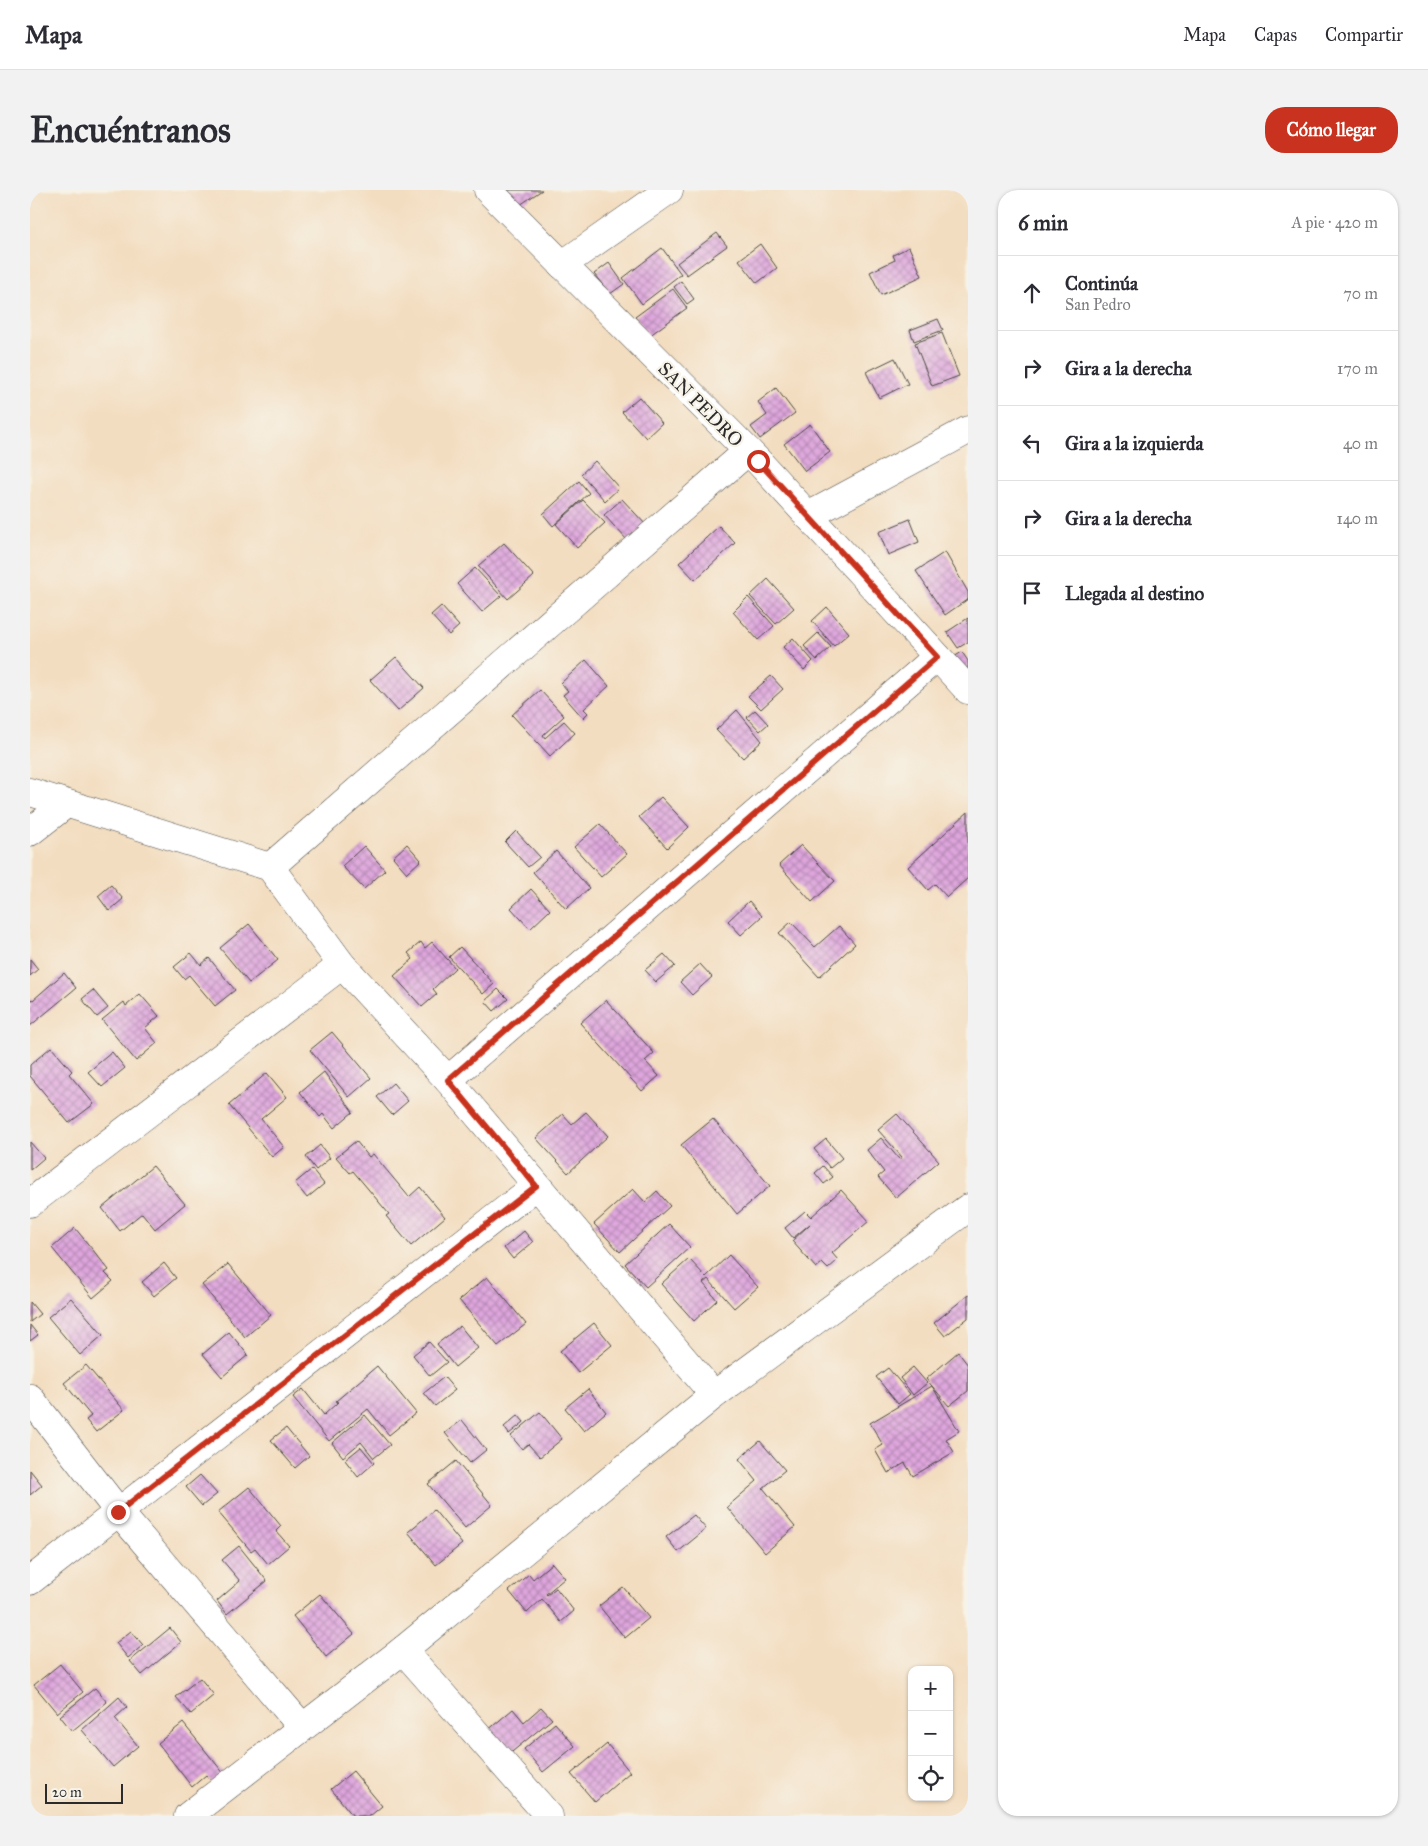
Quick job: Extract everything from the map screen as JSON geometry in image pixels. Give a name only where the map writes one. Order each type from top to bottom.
[{"type":"street","name":"SAN PEDRO","points":[[488,190],[748,451],[968,690]]},
{"type":"street","points":[[562,264],[669,190]]},
{"type":"street","points":[[808,516],[968,430]]},
{"type":"street","points":[[270,867],[748,451]]},
{"type":"street","points":[[448,1080],[937,657]]},
{"type":"street","points":[[30,792],[270,867],[342,965],[448,1080],[714,1395]]},
{"type":"street","points":[[30,832],[66,804]]},
{"type":"street","points":[[30,1203],[342,965]]},
{"type":"street","points":[[30,1581],[536,1186]]},
{"type":"street","points":[[188,1816],[403,1650],[714,1395],[968,1208]]},
{"type":"street","points":[[30,1398],[118,1512],[302,1728]]},
{"type":"street","points":[[403,1650],[549,1816]]},
{"type":"building","points":[[505,190],[542,190],[517,207]]},
{"type":"building","points":[[717,233],[727,246],[687,275],[677,263]]},
{"type":"building","points":[[760,244],[777,268],[757,283],[739,260]]},
{"type":"building","points":[[909,247],[922,276],[881,295],[870,272],[895,260],[893,255]]},
{"type":"building","points":[[662,248],[681,274],[642,304],[623,278]]},
{"type":"building","points":[[609,263],[624,284],[610,294],[594,274]]},
{"type":"building","points":[[681,281],[694,299],[687,304],[674,287]]},
{"type":"building","points":[[673,289],[687,308],[649,336],[635,317]]},
{"type":"building","points":[[938,319],[943,330],[914,341],[910,330]]},
{"type":"building","points":[[942,333],[959,376],[932,386],[915,343]]},
{"type":"building","points":[[895,358],[908,384],[879,398],[866,372]]},
{"type":"building","points":[[776,388],[795,413],[760,439],[751,427],[767,415],[758,402]]},
{"type":"building","points":[[639,397],[662,423],[646,438],[622,412]]},
{"type":"building","points":[[810,424],[830,452],[805,471],[784,444]]},
{"type":"building","points":[[595,461],[619,488],[605,501],[581,474]]},
{"type":"building","points":[[579,481],[589,493],[553,526],[543,514]]},
{"type":"building","points":[[622,499],[646,525],[628,541],[604,515]]},
{"type":"building","points":[[583,500],[605,523],[577,548],[556,524]]},
{"type":"building","points":[[910,519],[919,542],[888,555],[879,532]]},
{"type":"building","points":[[719,526],[735,543],[695,580],[679,563]]},
{"type":"building","points":[[504,543],[534,576],[508,599],[478,566]]},
{"type":"building","points":[[945,552],[968,592],[968,599],[945,615],[916,571]]},
{"type":"building","points":[[475,568],[501,596],[482,612],[457,584]]},
{"type":"building","points":[[768,579],[794,608],[776,624],[750,596]]},
{"type":"building","points":[[748,597],[774,626],[758,640],[733,612]]},
{"type":"building","points":[[441,606],[459,626],[449,635],[431,615]]},
{"type":"building","points":[[827,607],[849,633],[834,646],[812,621]]},
{"type":"building","points":[[968,618],[968,642],[958,648],[947,632]]},
{"type":"building","points":[[818,633],[831,647],[817,660],[804,646]]},
{"type":"building","points":[[793,638],[813,661],[804,670],[783,647]]},
{"type":"building","points":[[962,652],[968,661],[968,674],[949,660]]},
{"type":"building","points":[[396,657],[424,688],[398,711],[370,680]]},
{"type":"building","points":[[586,660],[609,686],[584,709],[588,713],[583,718],[563,695],[568,691],[561,683]]},
{"type":"building","points":[[771,676],[783,689],[761,709],[748,696]]},
{"type":"building","points":[[540,690],[564,716],[543,735],[545,738],[564,721],[575,733],[550,756],[512,715]]},
{"type":"building","points":[[737,710],[762,741],[743,758],[716,730]]},
{"type":"building","points":[[755,710],[768,724],[760,731],[747,717]]},
{"type":"building","points":[[661,797],[689,827],[667,848],[639,817]]},
{"type":"building","points":[[968,812],[968,878],[947,897],[935,884],[928,890],[908,867]]},
{"type":"building","points":[[600,824],[627,854],[601,877],[574,847]]},
{"type":"building","points":[[516,831],[540,857],[528,867],[505,842]]},
{"type":"building","points":[[407,844],[421,860],[407,873],[393,857]]},
{"type":"building","points":[[801,845],[835,881],[812,902],[779,865]]},
{"type":"building","points":[[364,846],[385,870],[364,889],[342,866]]},
{"type":"building","points":[[556,851],[589,888],[566,909],[533,872]]},
{"type":"building","points":[[111,885],[123,899],[109,911],[98,896]]},
{"type":"building","points":[[531,889],[550,910],[530,929],[511,908]]},
{"type":"building","points":[[749,901],[762,916],[741,935],[728,921]]},
{"type":"building","points":[[791,922],[815,947],[839,926],[855,944],[819,977],[779,933]]},
{"type":"building","points":[[249,924],[278,960],[249,983],[220,948]]},
{"type":"building","points":[[421,942],[425,948],[432,942],[455,968],[433,989],[437,994],[422,1007],[394,976],[413,959],[408,953]]},
{"type":"building","points":[[460,947],[494,984],[483,994],[449,957]]},
{"type":"building","points":[[191,953],[201,965],[209,958],[235,990],[215,1006],[189,975],[184,979],[174,967]]},
{"type":"building","points":[[664,954],[675,966],[656,982],[645,970]]},
{"type":"building","points":[[30,959],[38,969],[30,976]]},
{"type":"building","points":[[700,964],[712,977],[692,995],[680,982]]},
{"type":"building","points":[[64,973],[76,988],[30,1026],[30,999],[33,1000]]},
{"type":"building","points":[[498,989],[508,999],[494,1011],[485,1001]]},
{"type":"building","points":[[93,990],[108,1008],[97,1017],[82,999]]},
{"type":"building","points":[[140,994],[159,1016],[145,1028],[157,1043],[136,1061],[102,1020],[124,1002],[126,1006]]},
{"type":"building","points":[[606,1000],[654,1053],[645,1061],[659,1076],[642,1091],[580,1023]]},
{"type":"building","points":[[332,1032],[371,1078],[349,1097],[310,1050]]},
{"type":"building","points":[[51,1047],[72,1071],[69,1074],[94,1104],[69,1123],[30,1076],[30,1065]]},
{"type":"building","points":[[112,1052],[125,1068],[102,1087],[88,1072]]},
{"type":"building","points":[[324,1072],[353,1112],[334,1128],[323,1114],[320,1117],[300,1092]]},
{"type":"building","points":[[267,1073],[287,1097],[261,1119],[284,1147],[272,1157],[229,1105]]},
{"type":"building","points":[[393,1083],[408,1101],[392,1115],[377,1097]]},
{"type":"building","points":[[586,1112],[608,1136],[568,1173],[536,1138],[563,1114],[572,1124]]},
{"type":"building","points":[[897,1114],[939,1161],[896,1198],[878,1177],[884,1172],[867,1150],[881,1138],[899,1159],[902,1157],[878,1130]]},
{"type":"building","points":[[713,1119],[770,1186],[737,1214],[681,1145]]},
{"type":"building","points":[[826,1139],[842,1158],[830,1168],[814,1149]]},
{"type":"building","points":[[356,1141],[369,1157],[373,1154],[409,1197],[420,1187],[445,1217],[411,1246],[386,1216],[389,1214],[353,1171],[350,1173],[336,1157]]},
{"type":"building","points":[[30,1142],[44,1158],[30,1170]]},
{"type":"building","points":[[320,1145],[330,1158],[316,1170],[306,1157]]},
{"type":"building","points":[[153,1166],[185,1204],[155,1229],[142,1213],[120,1231],[102,1208]]},
{"type":"building","points":[[823,1166],[833,1177],[824,1184],[815,1173]]},
{"type":"building","points":[[312,1169],[324,1184],[307,1198],[295,1183]]},
{"type":"building","points":[[633,1189],[645,1202],[657,1191],[670,1206],[620,1252],[594,1224]]},
{"type":"building","points":[[841,1190],[869,1221],[832,1253],[838,1260],[828,1269],[822,1263],[816,1268],[792,1241],[810,1224],[793,1238],[785,1228],[805,1211],[811,1217]]},
{"type":"building","points":[[669,1224],[690,1247],[646,1287],[625,1264]]},
{"type":"building","points":[[75,1228],[109,1270],[105,1273],[113,1281],[93,1298],[52,1248]]},
{"type":"building","points":[[524,1231],[533,1242],[513,1259],[504,1248]]},
{"type":"building","points":[[729,1255],[758,1287],[734,1308],[708,1279],[703,1283],[717,1300],[694,1321],[661,1284],[689,1259],[706,1277]]},
{"type":"building","points":[[164,1263],[176,1278],[154,1296],[142,1282]]},
{"type":"building","points":[[228,1264],[271,1315],[245,1337],[202,1285]]},
{"type":"building","points":[[487,1277],[526,1324],[498,1346],[459,1300]]},
{"type":"building","points":[[968,1295],[968,1318],[945,1336],[934,1323]]},
{"type":"building","points":[[71,1298],[103,1335],[80,1355],[48,1317]]},
{"type":"building","points":[[30,1302],[40,1314],[30,1322]]},
{"type":"building","points":[[594,1323],[612,1345],[578,1373],[560,1351]]},
{"type":"building","points":[[30,1325],[38,1335],[30,1341]]},
{"type":"building","points":[[460,1326],[478,1348],[455,1367],[437,1344]]},
{"type":"building","points":[[229,1332],[248,1355],[222,1377],[203,1354]]},
{"type":"building","points":[[429,1342],[447,1362],[430,1376],[413,1355]]},
{"type":"building","points":[[958,1352],[968,1365],[968,1391],[949,1406],[926,1379]]},
{"type":"building","points":[[86,1365],[124,1410],[96,1432],[86,1420],[91,1416],[64,1383]]},
{"type":"building","points":[[377,1366],[416,1413],[389,1435],[368,1409],[329,1441],[293,1397],[303,1389],[324,1415],[338,1402],[336,1401]]},
{"type":"building","points":[[913,1367],[927,1383],[913,1395],[900,1378]]},
{"type":"building","points":[[888,1368],[910,1394],[898,1404],[876,1377]]},
{"type":"building","points":[[444,1377],[455,1390],[435,1406],[424,1393]]},
{"type":"building","points":[[932,1386],[959,1431],[946,1439],[954,1452],[913,1476],[905,1463],[888,1473],[875,1450],[883,1445],[870,1423]]},
{"type":"building","points":[[588,1389],[606,1412],[584,1431],[565,1408]]},
{"type":"building","points":[[540,1412],[562,1439],[540,1457],[528,1444],[522,1449],[511,1436]]},
{"type":"building","points":[[365,1415],[390,1445],[374,1458],[361,1442],[343,1457],[332,1443]]},
{"type":"building","points":[[518,1415],[524,1422],[509,1434],[504,1427]]},
{"type":"building","points":[[462,1420],[486,1450],[470,1463],[445,1433]]},
{"type":"building","points":[[286,1428],[309,1456],[295,1468],[271,1440]]},
{"type":"building","points":[[760,1441],[785,1470],[763,1488],[795,1527],[765,1553],[727,1507],[757,1481],[739,1459]]},
{"type":"building","points":[[361,1447],[374,1463],[358,1477],[345,1460]]},
{"type":"building","points":[[456,1461],[492,1505],[465,1528],[428,1484]]},
{"type":"building","points":[[30,1470],[42,1485],[30,1495]]},
{"type":"building","points":[[200,1475],[217,1494],[202,1506],[186,1487]]},
{"type":"building","points":[[249,1487],[281,1526],[276,1531],[289,1546],[268,1564],[255,1548],[251,1551],[218,1512]]},
{"type":"building","points":[[434,1510],[462,1544],[436,1565],[408,1532]]},
{"type":"building","points":[[694,1515],[706,1529],[678,1552],[666,1537]]},
{"type":"building","points":[[239,1546],[267,1581],[227,1614],[217,1601],[240,1581],[222,1560]]},
{"type":"building","points":[[552,1563],[565,1578],[546,1594],[556,1588],[574,1611],[561,1622],[542,1599],[527,1613],[509,1591],[529,1574],[533,1579]]},
{"type":"building","points":[[623,1587],[649,1618],[625,1638],[599,1606]]},
{"type":"building","points":[[320,1594],[354,1634],[326,1657],[293,1616]]},
{"type":"building","points":[[170,1628],[181,1642],[142,1675],[130,1661]]},
{"type":"building","points":[[131,1631],[143,1645],[128,1658],[116,1643]]},
{"type":"building","points":[[60,1664],[83,1692],[57,1713],[34,1685]]},
{"type":"building","points":[[200,1678],[214,1695],[191,1714],[176,1697]]},
{"type":"building","points":[[95,1688],[107,1702],[72,1731],[60,1716]]},
{"type":"building","points":[[119,1697],[127,1707],[115,1718],[138,1746],[113,1767],[82,1730]]},
{"type":"building","points":[[541,1707],[552,1719],[507,1756],[487,1731],[513,1709],[524,1722]]},
{"type":"building","points":[[183,1723],[225,1775],[214,1784],[206,1775],[192,1787],[158,1743]]},
{"type":"building","points":[[555,1723],[575,1746],[543,1772],[524,1749]]},
{"type":"building","points":[[607,1744],[630,1772],[595,1802],[571,1774]]},
{"type":"building","points":[[353,1771],[382,1806],[370,1816],[353,1816],[331,1789]]},
{"type":"route","points":[[118,1512],[536,1186],[448,1080],[937,657],[758,461]]}]
